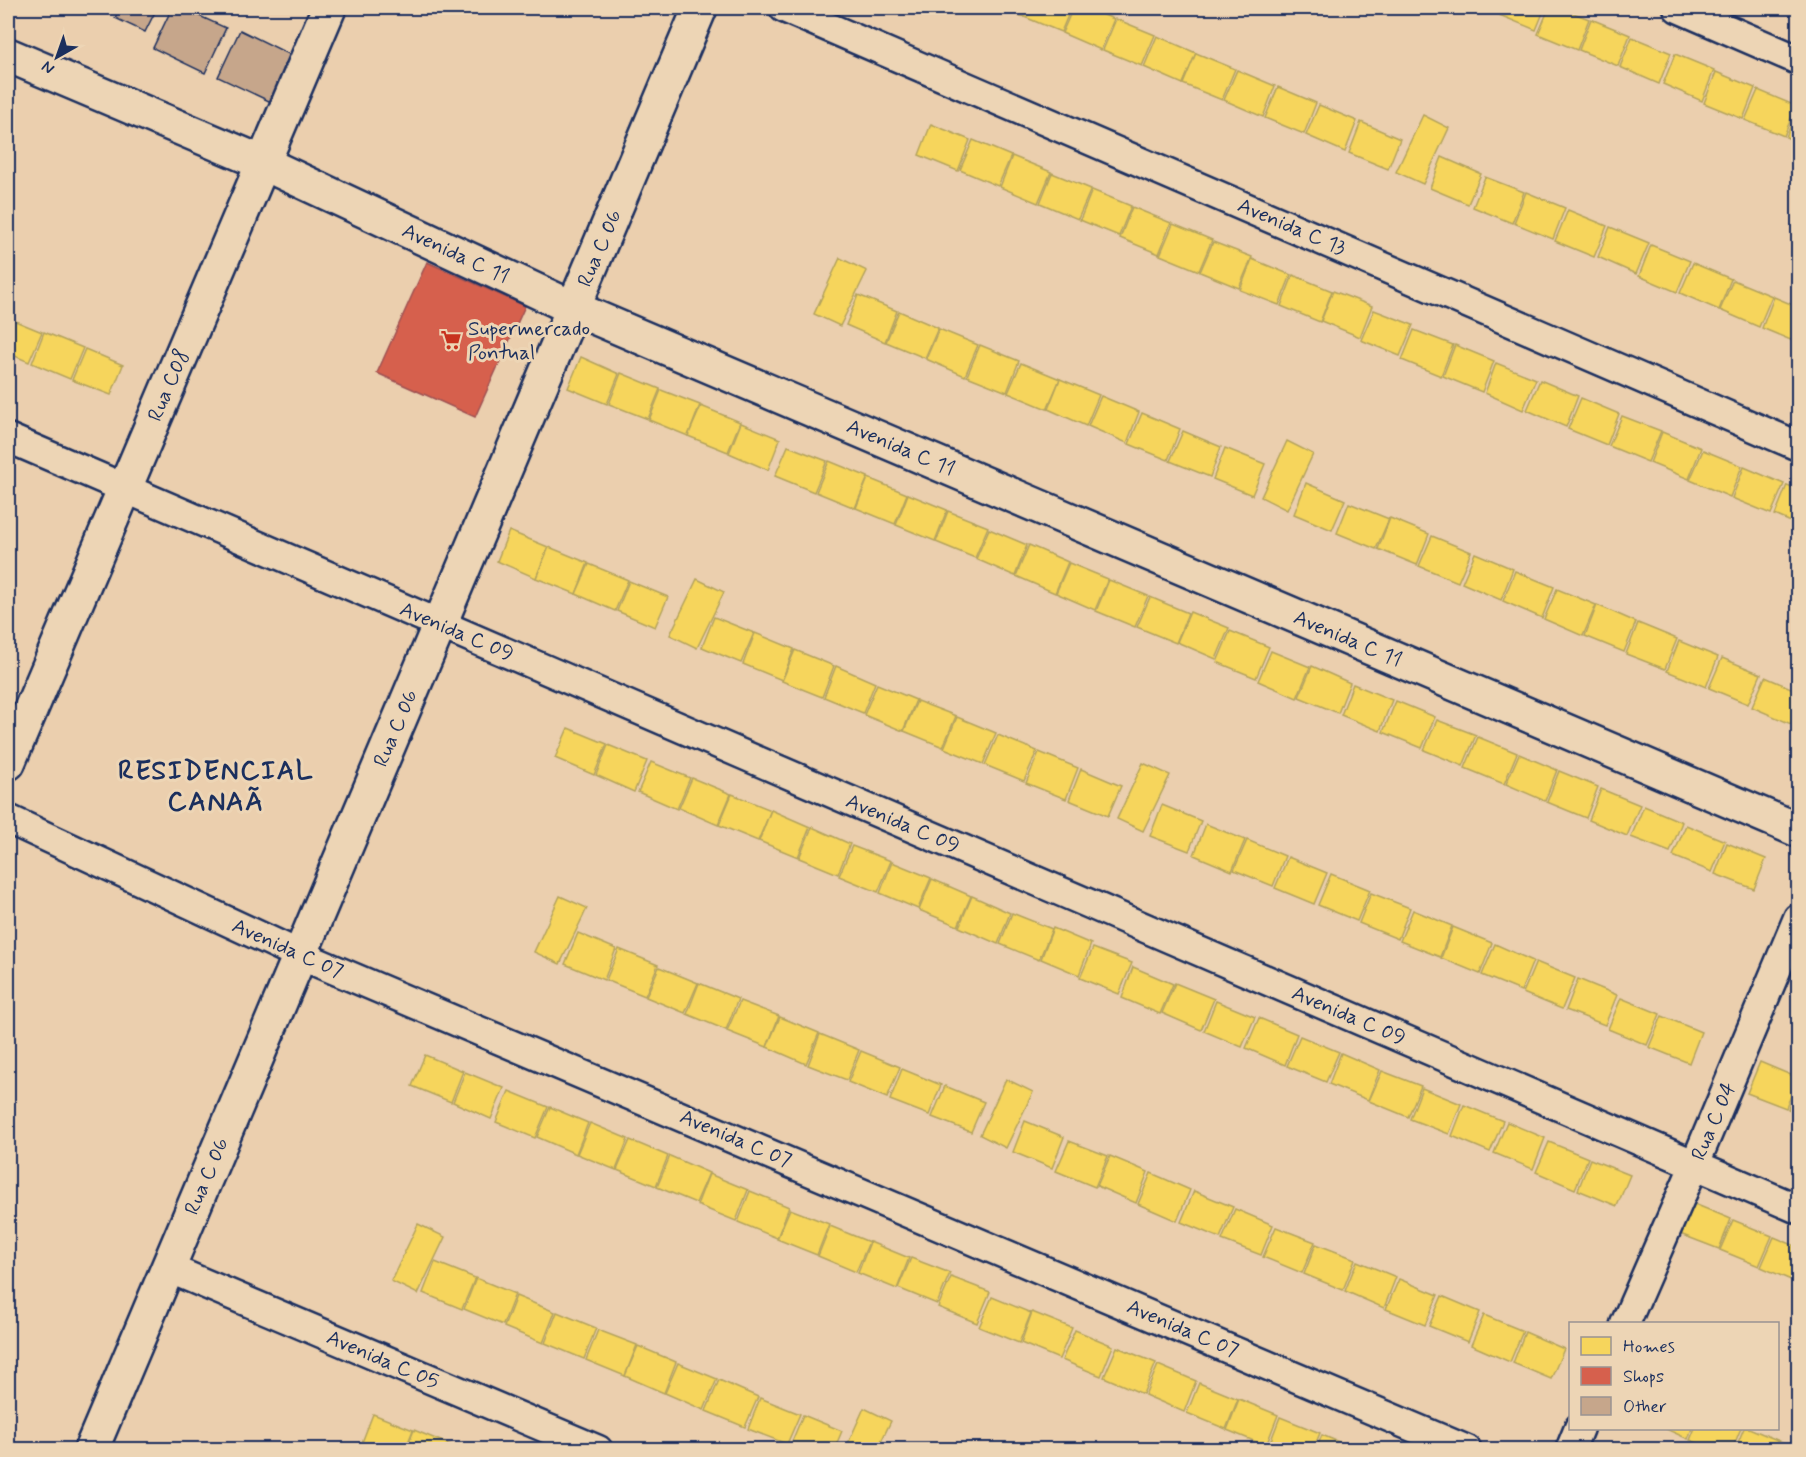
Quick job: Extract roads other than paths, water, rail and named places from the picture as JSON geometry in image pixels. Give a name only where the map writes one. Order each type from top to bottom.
[{"type":"street","name":"Rua C08","points":[[8,763],[329,8]]},
{"type":"street","name":"Rua C 06","points":[[91,1449],[700,8]]},
{"type":"street","name":"Avenida C 13","points":[[784,8],[1798,446]]},
{"type":"street","points":[[1678,8],[1798,60]]},
{"type":"street","name":"Avenida C 11","points":[[8,55],[263,163],[573,308],[1798,830]]},
{"type":"street","name":"Avenida C 09","points":[[8,438],[1798,1209]]},
{"type":"street","name":"Avenida C 07","points":[[8,819],[300,955],[1467,1449]]},
{"type":"street","name":"Rua C 04","points":[[1625,1322],[1695,1164],[1798,918]]},
{"type":"street","name":"Avenida C 05","points":[[168,1268],[598,1449]]},
{"type":"street","points":[[1570,1449],[1578,1430]]},
{"type":"place","name":"Supermercado Pontual","points":[[451,340]]},
{"type":"district","name":"RESIDENCIAL CANAÃ","points":[[216,786]]}]
